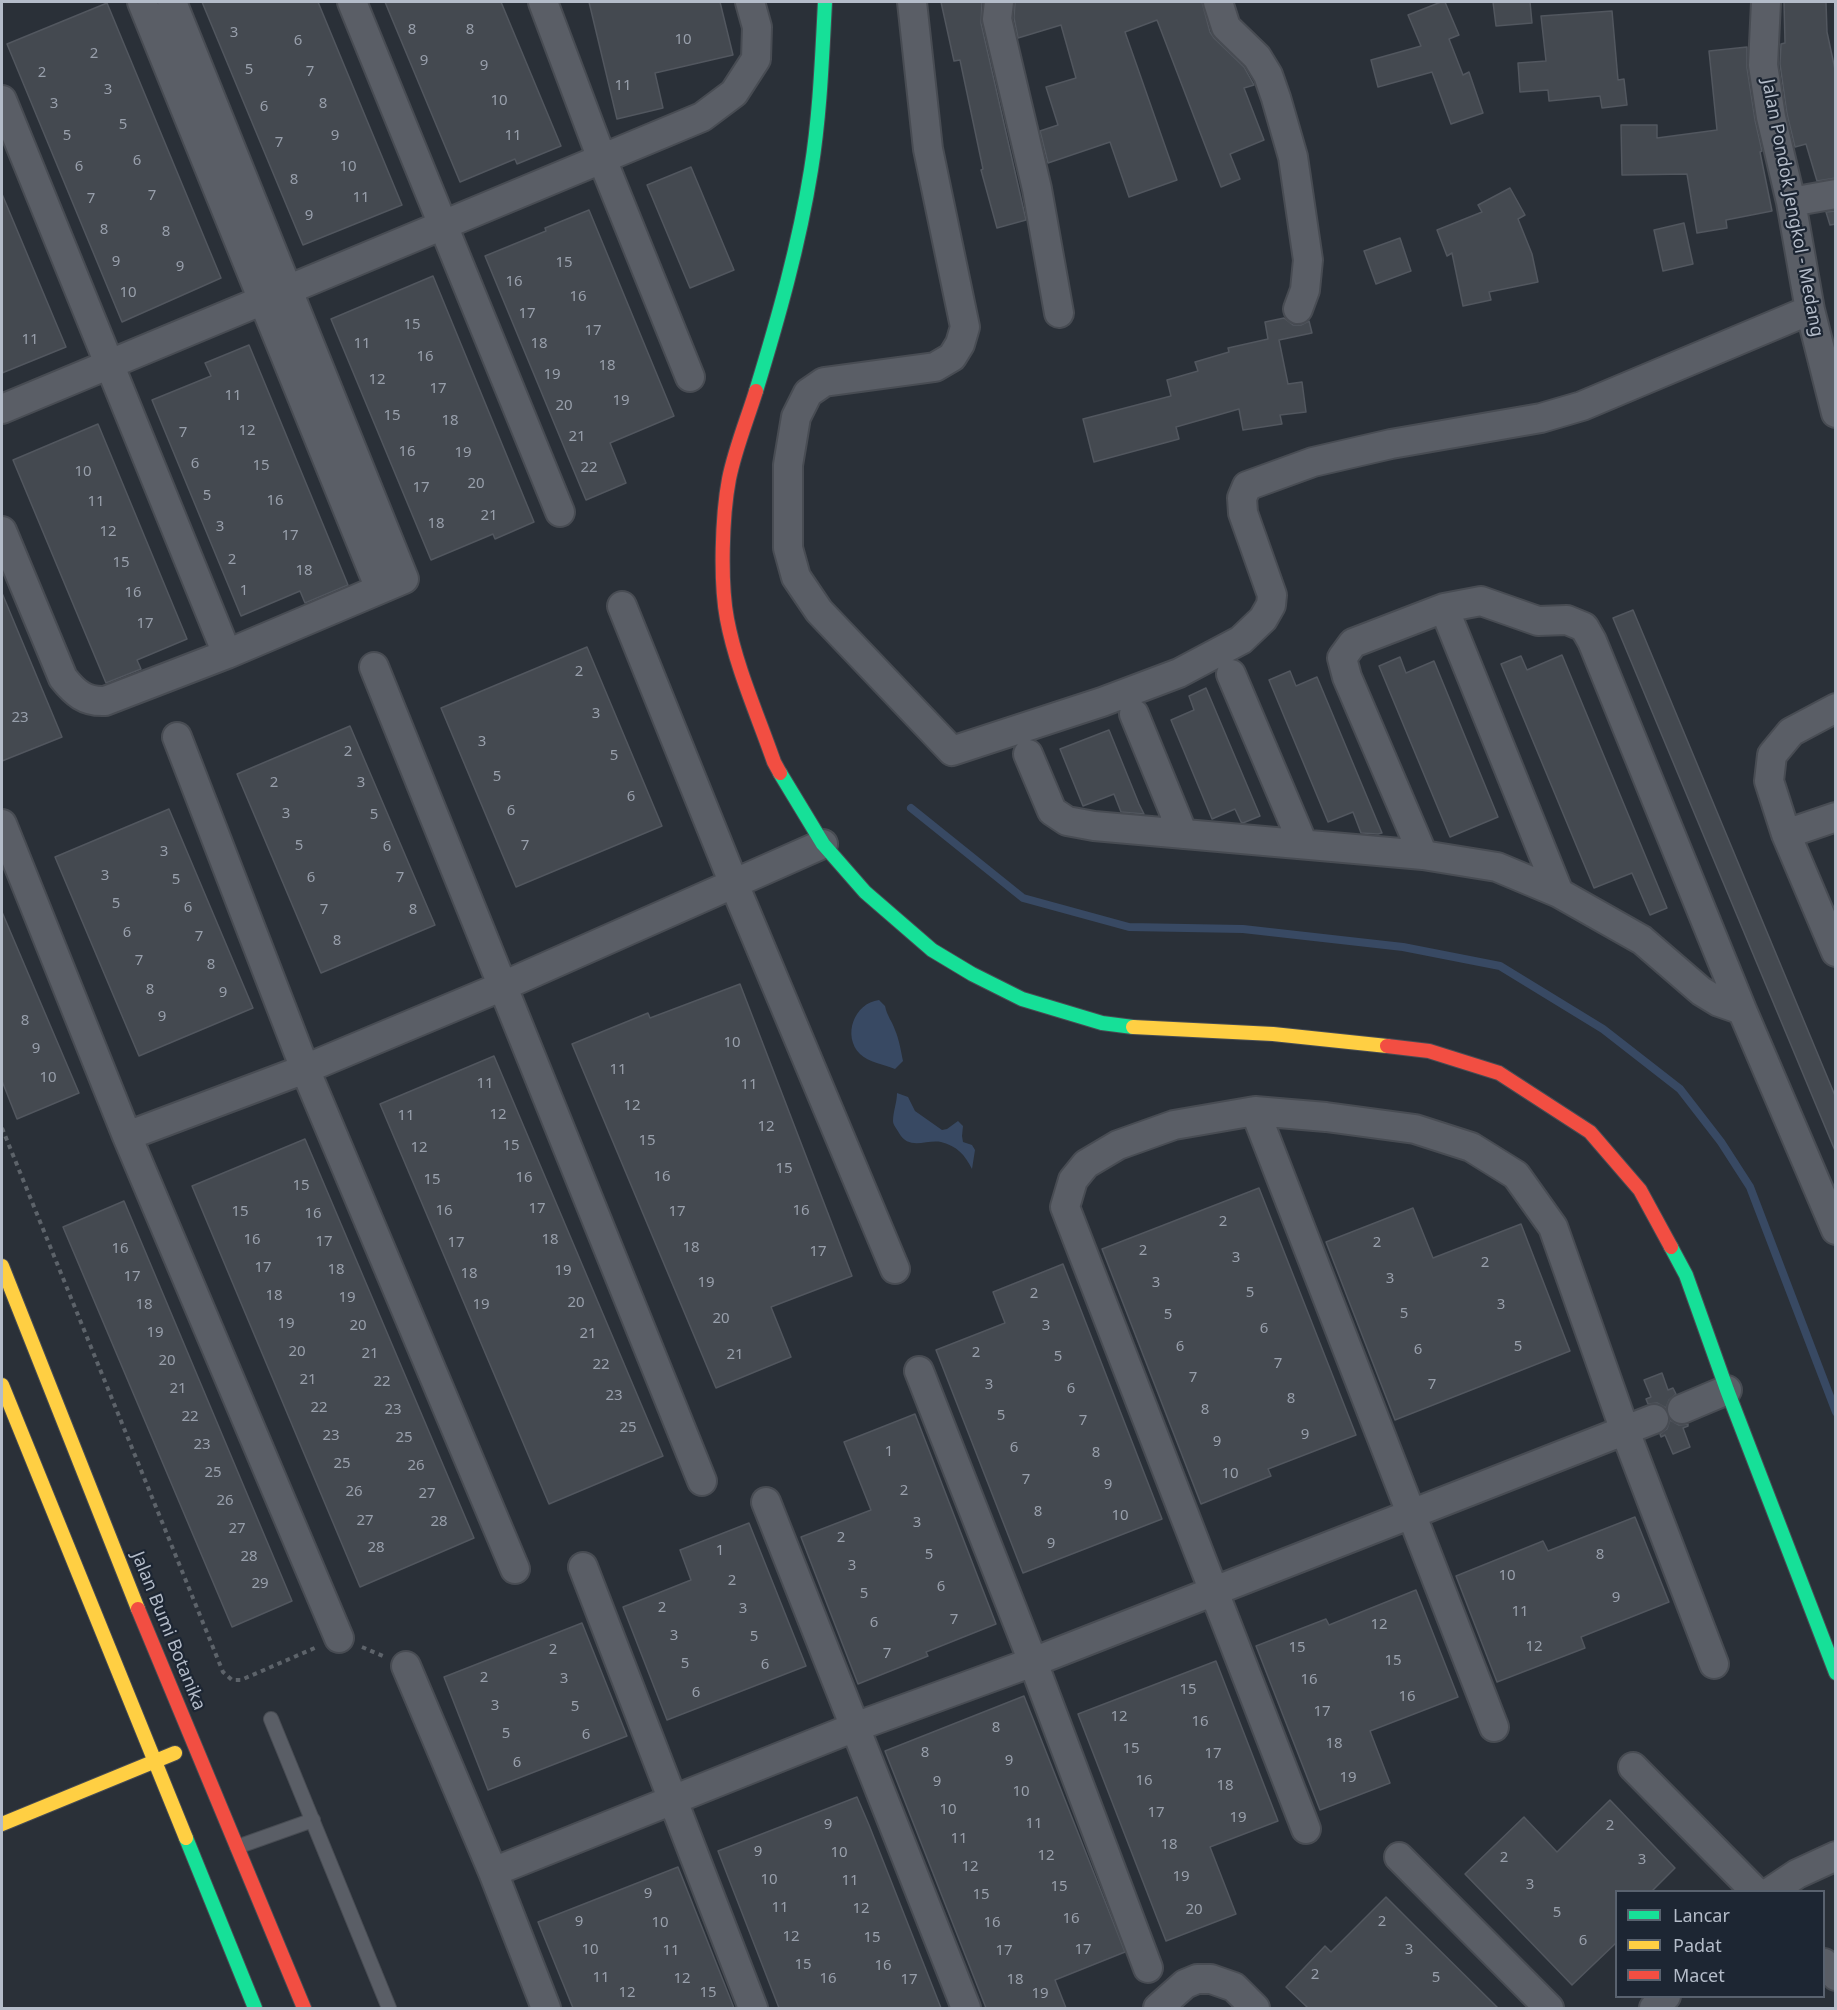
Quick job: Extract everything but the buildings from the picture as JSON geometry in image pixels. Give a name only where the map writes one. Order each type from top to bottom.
[{"type":"street","points":[[2,531],[63,678],[73,691],[93,701],[105,700],[227,654],[392,584],[275,295],[142,2]]},
{"type":"street","points":[[172,2],[275,295]]},
{"type":"street","points":[[352,2],[560,512]]},
{"type":"street","points":[[543,2],[602,159],[690,377]]},
{"type":"street","points":[[2,409],[702,117],[734,93],[756,59],[757,27],[750,2]]},
{"type":"street","points":[[825,2],[819,107],[811,171],[794,254],[776,325],[729,478],[725,512],[723,576],[727,619],[753,706],[774,762],[823,844],[865,892],[932,950],[972,974],[1023,999],[1102,1023],[1181,1031],[1273,1034],[1429,1051],[1499,1073],[1590,1132],[1640,1190],[1686,1275],[1727,1390],[1836,1673]]},
{"type":"street","points":[[912,2],[928,149],[965,327],[960,344],[952,357],[935,367],[824,382],[808,393],[796,417],[788,465],[788,548],[796,577],[819,611],[952,751],[1163,680],[1241,639],[1263,619],[1271,606],[1272,595],[1243,513],[1242,498],[1248,486],[1313,462],[1391,444],[1541,418],[1582,406],[1810,310]]},
{"type":"street","points":[[999,2],[997,19],[1037,189],[1059,314]]},
{"type":"street","points":[[1218,2],[1226,27],[1257,57],[1268,75],[1293,157],[1308,260],[1305,290],[1298,309]]},
{"type":"street","name":"Jalan Pondok Jengkol - Medang","points":[[1766,2],[1763,64],[1771,117],[1791,202],[1810,310],[1836,413]]},
{"type":"street","points":[[2,100],[227,654]]},
{"type":"street","points":[[1791,202],[1836,194]]},
{"type":"street","points":[[1423,855],[1347,677],[1342,658],[1353,643],[1444,608],[1481,602],[1538,621],[1567,620],[1584,627],[1742,1010],[1836,1230]]},
{"type":"street","points":[[622,606],[734,884],[895,1269]]},
{"type":"street","points":[[1444,608],[1559,893]]},
{"type":"street","points":[[374,667],[702,1480]]},
{"type":"street","points":[[1231,674],[1303,844]]},
{"type":"street","points":[[1836,708],[1791,732],[1772,755],[1769,781],[1785,834],[1829,917],[1836,952]]},
{"type":"street","points":[[1134,714],[1183,834]]},
{"type":"street","points":[[177,737],[306,1069],[515,1569]]},
{"type":"street","points":[[1028,754],[1052,811],[1067,822],[1423,855],[1497,867],[1559,893],[1642,940],[1701,991],[1719,1002],[1742,1010]]},
{"type":"street","points":[[1785,834],[1836,817]]},
{"type":"street","points":[[2,824],[127,1136],[339,1638]]},
{"type":"street","points":[[127,1136],[306,1069],[503,986],[823,844]]},
{"type":"street","points":[[1255,1111],[1494,1727]]},
{"type":"street","points":[[1305,1829],[1065,1207],[1073,1180],[1086,1164],[1118,1145],[1174,1125],[1255,1111],[1326,1117],[1415,1129],[1471,1147],[1516,1175],[1553,1227],[1626,1431],[1714,1664]]},
{"type":"street","name":"Jalan Bumi Botanika","points":[[2,1266],[139,1610],[304,2008]]},
{"type":"street","points":[[919,1371],[1033,1662],[1148,1968]]},
{"type":"street","points":[[2,1385],[255,2008]]},
{"type":"street","points":[[1682,1408],[1727,1390]]},
{"type":"street","points":[[494,1872],[855,1727],[1215,1592],[1654,1419]]},
{"type":"street","points":[[766,1502],[966,2008]]},
{"type":"street","points":[[583,1567],[753,2008]]},
{"type":"street","points":[[406,1666],[494,1872],[546,2008]]},
{"type":"street","points":[[2,1824],[196,1745]]},
{"type":"street","points":[[1633,1767],[1754,1890]]},
{"type":"street","points":[[1773,1890],[1797,1874],[1836,1856]]},
{"type":"street","points":[[1399,1857],[1549,2008]]},
{"type":"street","points":[[1825,1964],[1836,1976]]},
{"type":"street","points":[[1158,2008],[1185,1984],[1197,1979],[1211,1979],[1234,1987],[1255,2008]]},
{"type":"lane","points":[[271,1719],[389,2008]]},
{"type":"lane","points":[[237,1847],[313,1820]]},
{"type":"path","points":[[2,1128],[223,1672],[232,1680],[241,1680],[339,1638],[406,1666]]},
{"type":"water","points":[[879,1000],[885,1006],[900,1045],[903,1061],[895,1069],[863,1057],[855,1047],[852,1038],[853,1021],[857,1014],[870,1002]]},
{"type":"water","points":[[897,1093],[908,1097],[915,1111],[942,1130],[958,1121],[963,1126],[963,1142],[972,1145],[975,1150],[972,1169],[963,1155],[952,1146],[936,1141],[913,1143],[903,1138],[893,1122]]},
{"type":"waterway","points":[[911,808],[1023,898],[1129,927],[1243,929],[1403,947],[1500,966],[1603,1029],[1680,1089],[1721,1142],[1750,1187],[1836,1412]]},
{"type":"traffic: fast","points":[[756,391],[787,282],[806,198],[819,107],[825,2]]},
{"type":"traffic: fast","points":[[780,773],[823,844],[865,892],[932,950],[972,974],[1022,999],[1102,1023],[1133,1027]]},
{"type":"traffic: fast","points":[[1671,1247],[1686,1275],[1727,1390],[1836,1673]]},
{"type":"traffic: fast","points":[[186,1838],[255,2008]]},
{"type":"traffic: slow","points":[[1133,1027],[1273,1034],[1387,1046]]},
{"type":"traffic: slow","points":[[2,1266],[138,1609]]},
{"type":"traffic: slow","points":[[2,1385],[186,1838]]},
{"type":"traffic: slow","points":[[2,1824],[175,1753]]},
{"type":"traffic: jam","points":[[756,391],[729,479],[723,530],[723,587],[727,619],[736,655],[780,773]]},
{"type":"traffic: jam","points":[[1387,1046],[1429,1051],[1499,1073],[1590,1132],[1640,1190],[1671,1247]]},
{"type":"traffic: jam","points":[[138,1609],[304,2008]]}]
